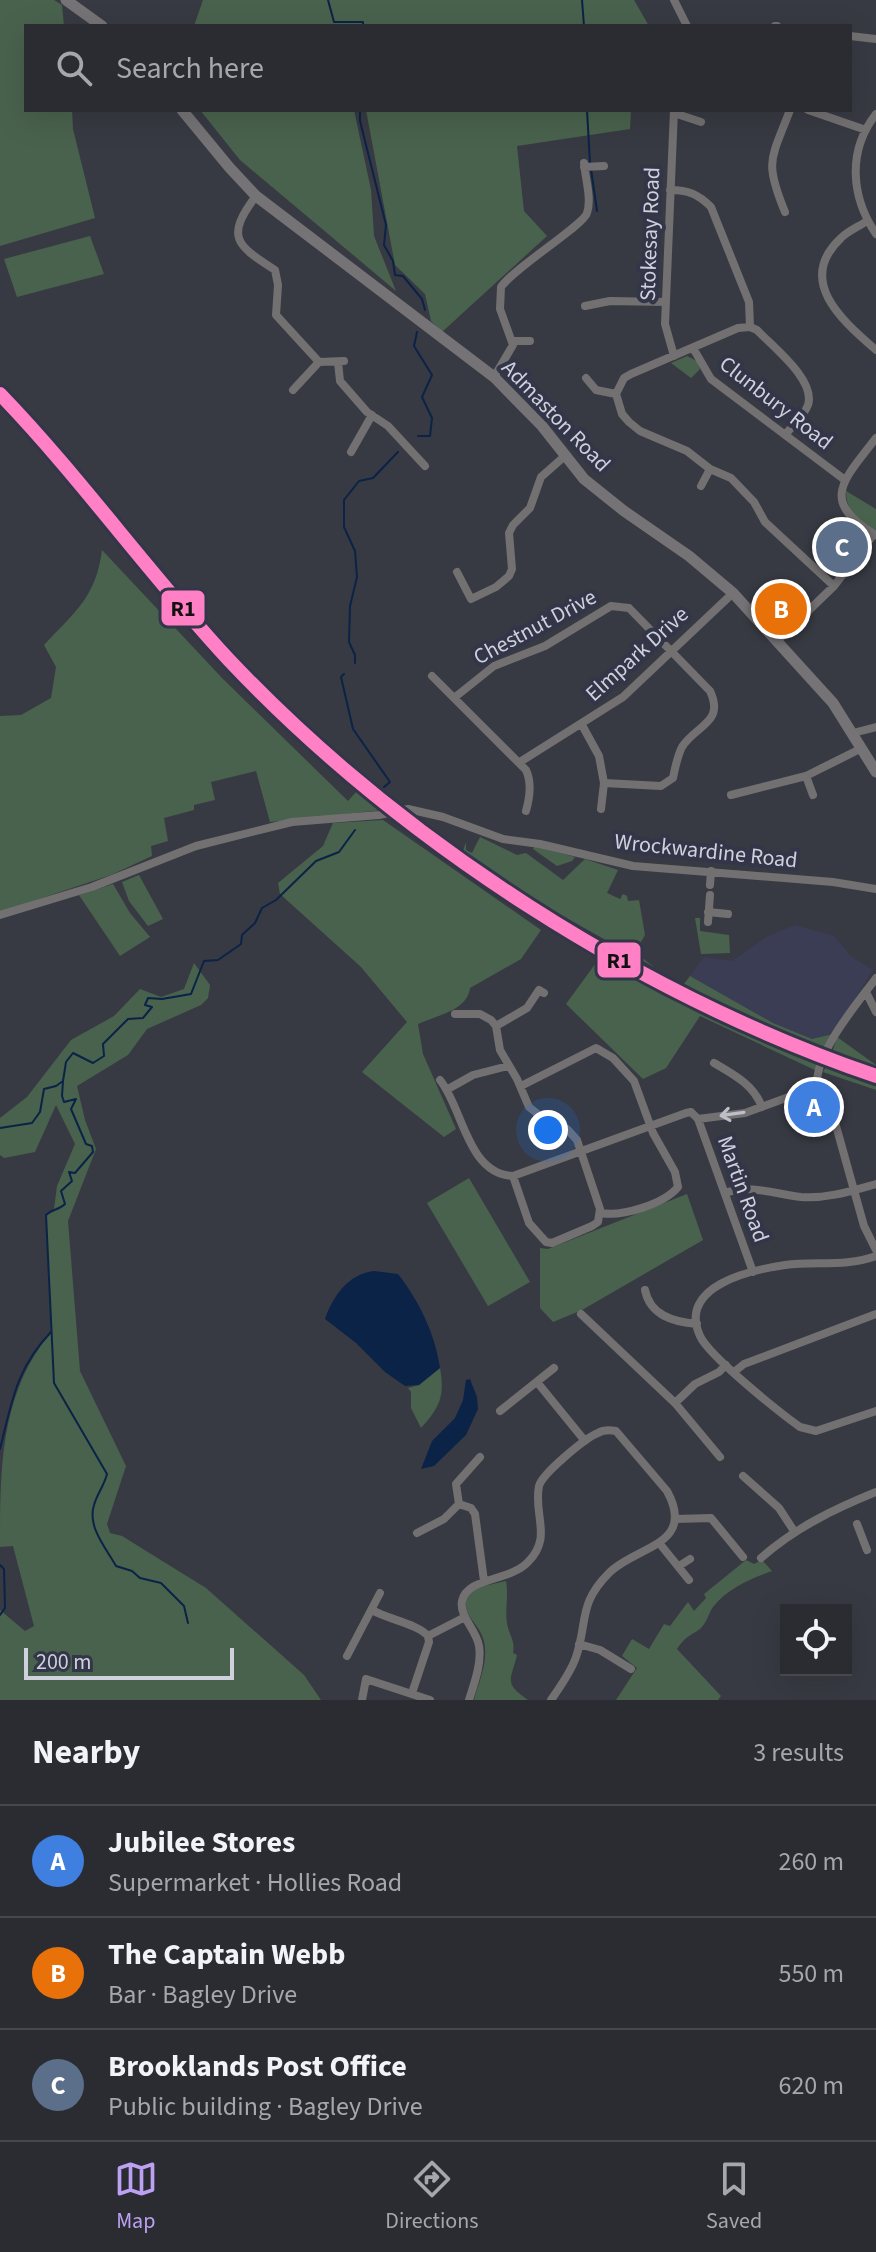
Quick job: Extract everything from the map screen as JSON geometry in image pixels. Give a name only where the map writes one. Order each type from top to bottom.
[{"type":"street","points":[[66,0],[99,24]]},
{"type":"street","points":[[674,0],[686,24]]},
{"type":"street","points":[[852,36],[876,39]]},
{"type":"street","name":"Admaston Road","points":[[184,112],[256,196],[494,377],[542,426],[584,479],[689,556],[733,593],[833,703],[876,772]]},
{"type":"street","name":"Stokesay Road","points":[[674,356],[665,324],[674,112],[701,122]]},
{"type":"street","points":[[785,212],[770,166],[789,112]]},
{"type":"street","points":[[814,112],[866,130]]},
{"type":"street","points":[[876,114],[858,152],[855,173],[858,202],[876,234]]},
{"type":"street","points":[[494,377],[511,351],[513,341],[500,309],[501,287],[545,247],[584,219],[588,209],[585,165],[601,166]]},
{"type":"street","points":[[670,190],[686,190],[700,196],[711,207],[749,302],[750,327]]},
{"type":"street","points":[[256,196],[239,218],[238,237],[248,253],[275,270],[278,285],[276,315],[319,362]]},
{"type":"street","points":[[867,221],[844,235],[832,247],[825,258],[823,284],[833,308],[876,350]]},
{"type":"street","points":[[591,308],[634,300],[666,302]]},
{"type":"street","points":[[785,435],[809,403],[808,386],[757,330],[750,327],[738,328],[624,378],[616,394],[622,414],[640,431],[687,451],[710,469],[731,478],[744,490],[765,522],[834,586]]},
{"type":"street","points":[[513,341],[530,341]]},
{"type":"street","name":"Clunbury Road","points":[[693,348],[711,379],[845,480]]},
{"type":"street","points":[[293,390],[319,362],[341,362],[340,381],[425,466]]},
{"type":"street","points":[[586,378],[596,390],[616,394]]},
{"type":"street","points":[[351,452],[372,415]]},
{"type":"street","points":[[777,641],[834,586],[875,534],[847,515],[841,499],[845,480],[876,438]]},
{"type":"street","points":[[457,572],[471,599],[496,587],[509,576],[512,569],[509,533],[530,508],[541,477],[566,455]]},
{"type":"street","points":[[701,486],[710,469]]},
{"type":"street","name":"Elmpark Drive","points":[[520,762],[623,697],[733,593]]},
{"type":"street","name":"Chestnut Drive","points":[[454,698],[494,666],[545,646],[611,606],[629,608],[710,691],[715,710],[712,718],[682,748],[673,778],[668,783],[661,786],[604,783]]},
{"type":"street","points":[[432,676],[520,762],[529,778],[526,811]]},
{"type":"street","points":[[582,725],[599,756],[604,783],[601,809]]},
{"type":"street","points":[[853,733],[876,727]]},
{"type":"street","points":[[731,795],[806,776],[862,748]]},
{"type":"street","points":[[806,776],[813,795]]},
{"type":"street","name":"Wrockwardine Road","points":[[0,915],[92,887],[196,846],[292,822],[379,815],[408,809],[443,817],[503,839],[540,844],[633,866],[833,882],[876,889]]},
{"type":"street","points":[[708,922],[711,871]]},
{"type":"street","points":[[708,912],[728,914]]},
{"type":"street","points":[[876,978],[830,1043],[817,1083],[833,1115],[864,1226],[876,1250]]},
{"type":"street","points":[[496,1026],[527,1008],[539,990],[544,993]]},
{"type":"street","points":[[866,992],[876,1012]]},
{"type":"street","points":[[467,1001],[467,1013]]},
{"type":"street","points":[[455,1014],[480,1014],[491,1020],[496,1026],[497,1038],[508,1066],[521,1086],[529,1107],[567,1129],[577,1140],[601,1213],[598,1222],[552,1243],[546,1242],[529,1223],[513,1176]]},
{"type":"street","points":[[521,1086],[592,1050],[600,1049],[634,1081],[675,1172],[678,1187],[667,1197],[634,1210],[622,1214],[601,1213]]},
{"type":"street","points":[[714,1063],[749,1079],[762,1107]]},
{"type":"street","points":[[448,1089],[473,1075],[508,1066]]},
{"type":"street","points":[[440,1080],[448,1089],[475,1150],[499,1172],[513,1176],[686,1113],[691,1112],[698,1119],[745,1113],[817,1083]]},
{"type":"street","name":"Martin Road","points":[[698,1119],[753,1272]]},
{"type":"street","points":[[725,1193],[754,1189],[801,1197],[823,1197],[876,1184]]},
{"type":"street","points":[[876,1256],[851,1263],[800,1263],[753,1272],[711,1288],[700,1303],[697,1324],[701,1339],[730,1368],[791,1421],[808,1430],[826,1429],[876,1411]]},
{"type":"street","points":[[645,1290],[648,1301],[669,1320],[697,1324]]},
{"type":"street","points":[[581,1314],[675,1403],[720,1457]]},
{"type":"street","points":[[675,1403],[695,1384],[719,1372],[876,1314]]},
{"type":"street","points":[[499,1397],[503,1409],[554,1368]]},
{"type":"street","points":[[537,1382],[585,1441]]},
{"type":"street","points":[[469,1700],[480,1656],[475,1630],[462,1608],[464,1595],[472,1586],[521,1569],[539,1549],[542,1538],[539,1493],[542,1479],[585,1441],[608,1430],[622,1435],[667,1491],[675,1519],[670,1533],[660,1544],[618,1566],[591,1594],[573,1664],[551,1700]]},
{"type":"street","points":[[459,1504],[456,1484],[480,1457]]},
{"type":"street","points":[[743,1476],[779,1508],[794,1531]]},
{"type":"street","points":[[761,1558],[794,1531],[876,1492]]},
{"type":"street","points":[[459,1504],[471,1508],[475,1514],[484,1581]]},
{"type":"street","points":[[417,1533],[444,1519],[459,1504]]},
{"type":"street","points":[[675,1519],[711,1518],[743,1557]]},
{"type":"street","points":[[857,1524],[867,1550]]},
{"type":"street","points":[[864,1540],[876,1535]]},
{"type":"street","points":[[660,1544],[689,1580]]},
{"type":"street","points":[[725,1554],[734,1547]]},
{"type":"street","points":[[679,1566],[690,1559]]},
{"type":"street","points":[[347,1656],[380,1593]]},
{"type":"street","points":[[372,1610],[423,1631],[428,1636],[429,1642],[412,1693]]},
{"type":"street","points":[[428,1636],[465,1617]]},
{"type":"street","points":[[579,1644],[589,1645],[631,1669]]},
{"type":"street","points":[[615,1659],[623,1647]]},
{"type":"street","points":[[362,1700],[366,1679],[430,1700]]},
{"type":"shaded area","points":[[795,925],[834,936],[852,957],[873,970],[845,1015],[831,1033],[821,1038],[812,1039],[773,1023],[690,976],[704,957],[732,961],[768,936]]},
{"type":"green space","points":[[0,0],[54,0],[62,5],[64,24],[24,24],[24,112],[72,112],[73,129],[95,218],[0,246]]},
{"type":"green space","points":[[203,0],[634,0],[648,24],[195,24]]},
{"type":"green space","points":[[202,112],[354,112],[371,190],[374,236],[396,291],[240,160]]},
{"type":"green space","points":[[366,112],[631,112],[630,129],[517,146],[524,211],[547,236],[442,332],[431,321],[425,294],[395,265]]},
{"type":"green space","points":[[90,236],[104,274],[17,297],[4,259]]},
{"type":"green space","points":[[687,356],[697,361],[700,369],[691,378],[671,363]]},
{"type":"green space","points":[[846,491],[876,509],[876,530],[854,515],[848,505]]},
{"type":"green space","points":[[102,550],[223,679],[348,801],[357,791],[382,810],[270,822],[256,771],[211,782],[215,800],[194,805],[194,810],[164,818],[168,841],[151,846],[152,856],[111,875],[0,912],[0,716],[21,715],[51,698],[56,667],[44,645],[89,592]]},
{"type":"green space","points":[[383,820],[541,930],[521,959],[470,988],[468,996],[457,1007],[418,1024],[423,1054],[456,1129],[444,1137],[362,1072],[407,1022],[361,967],[280,894],[278,883],[323,846],[333,823]]},
{"type":"green space","points":[[480,837],[517,855],[526,853],[563,880],[585,859],[618,870],[607,893],[620,899],[623,894],[628,901],[639,900],[645,935],[635,952],[654,967],[536,901],[463,851],[466,842],[466,850],[472,853]]},
{"type":"green space","points":[[535,846],[575,857],[557,866],[533,849]]},
{"type":"green space","points":[[139,875],[163,919],[148,926],[129,901],[122,882]]},
{"type":"green space","points":[[113,884],[130,913],[150,937],[120,956],[79,895]]},
{"type":"green space","points":[[695,918],[700,918],[700,931],[729,935],[730,953],[701,954]]},
{"type":"green space","points":[[601,956],[725,1020],[820,1062],[817,1071],[700,1016],[666,1068],[643,1079],[566,1004]]},
{"type":"green space","points":[[194,963],[210,985],[208,998],[201,1005],[147,1029],[128,1055],[77,1086],[96,1149],[68,1221],[80,1371],[126,1466],[107,1524],[110,1533],[122,1536],[206,1588],[304,1675],[321,1700],[0,1700],[0,1610],[25,1631],[34,1626],[13,1546],[0,1547],[6,1433],[22,1380],[51,1332],[46,1215],[54,1209],[57,1186],[75,1144],[56,1105],[35,1152],[4,1158],[0,1155],[0,1118],[27,1097],[71,1040],[114,1016],[140,989],[161,997],[184,989]]},
{"type":"green space","points":[[690,976],[773,1023],[812,1039],[833,1034],[823,1053],[681,988]]},
{"type":"green space","points":[[837,1037],[876,1065],[876,1071],[831,1056]]},
{"type":"green space","points":[[827,1065],[876,1083],[876,1090],[823,1072]]},
{"type":"green space","points":[[469,1178],[530,1282],[488,1306],[427,1203]]},
{"type":"green space","points":[[687,1194],[703,1240],[582,1310],[553,1322],[540,1308],[540,1248],[548,1249]]},
{"type":"green space","points":[[440,1368],[440,1401],[421,1428],[411,1408],[408,1388],[419,1385]]},
{"type":"green space","points":[[746,1560],[754,1564],[762,1560],[772,1571],[725,1594],[713,1607],[702,1627],[677,1649],[721,1696],[718,1700],[616,1700],[637,1668],[622,1656],[632,1639],[649,1649],[664,1624],[670,1626],[688,1602],[694,1611],[706,1598],[704,1594]]},
{"type":"green space","points":[[506,1581],[507,1622],[513,1653],[517,1655],[511,1680],[515,1689],[528,1700],[474,1700],[483,1670],[485,1646],[466,1603],[478,1588]]},
{"type":"water","points":[[374,1271],[398,1274],[413,1295],[430,1330],[440,1368],[419,1385],[405,1386],[385,1372],[356,1343],[325,1319],[332,1302],[349,1281]]},
{"type":"water","points":[[470,1379],[478,1409],[466,1435],[434,1466],[421,1469],[432,1441],[455,1418],[463,1400],[466,1380]]},
{"type":"waterway","points":[[328,0],[334,22],[363,24]]},
{"type":"waterway","points":[[582,0],[584,24]]},
{"type":"waterway","points":[[360,112],[386,225],[384,245],[393,261],[395,275],[403,276],[422,299],[425,310]]},
{"type":"waterway","points":[[587,112],[590,163]]},
{"type":"waterway","points":[[591,169],[597,211]]},
{"type":"waterway","points":[[417,332],[414,346],[432,375],[422,397],[432,418],[430,436],[418,436]]},
{"type":"waterway","points":[[355,663],[349,642],[350,606],[357,577],[355,551],[344,527],[344,500],[359,481],[373,478],[398,452]]},
{"type":"waterway","points":[[344,674],[341,677],[353,729],[390,782],[384,787]]},
{"type":"waterway","points":[[0,1128],[32,1123],[40,1112],[44,1089],[63,1081],[66,1062],[73,1053],[93,1063],[104,1056],[103,1044],[128,1019],[143,1018],[152,1007],[145,1005],[148,998],[191,994],[204,961],[218,960],[241,944],[242,935],[255,923],[262,908],[276,900],[316,861],[339,852],[355,830]]},
{"type":"waterway","points":[[63,1081],[64,1102],[76,1099],[71,1109],[86,1144],[92,1146],[93,1152],[75,1173],[69,1172],[72,1181],[61,1191],[65,1204],[46,1215],[54,1383],[107,1474],[93,1513],[95,1529],[103,1545],[116,1566],[132,1571],[140,1578],[161,1583],[184,1606],[188,1623]]},
{"type":"waterway","points":[[0,1449],[12,1401],[23,1373],[51,1332]]},
{"type":"waterway","points":[[0,1565],[4,1569],[5,1608],[0,1615]]},
{"type":"transit line","name":"R1","points":[[0,394],[229,660],[297,727],[369,790],[447,850],[528,906],[613,957],[787,1042],[876,1076]]},
{"type":"place","name":"Brooklands Post Office","points":[[842,547]]},
{"type":"place","name":"The Captain Webb","points":[[781,609]]},
{"type":"place","name":"Jubilee Stores","points":[[814,1107]]}]
